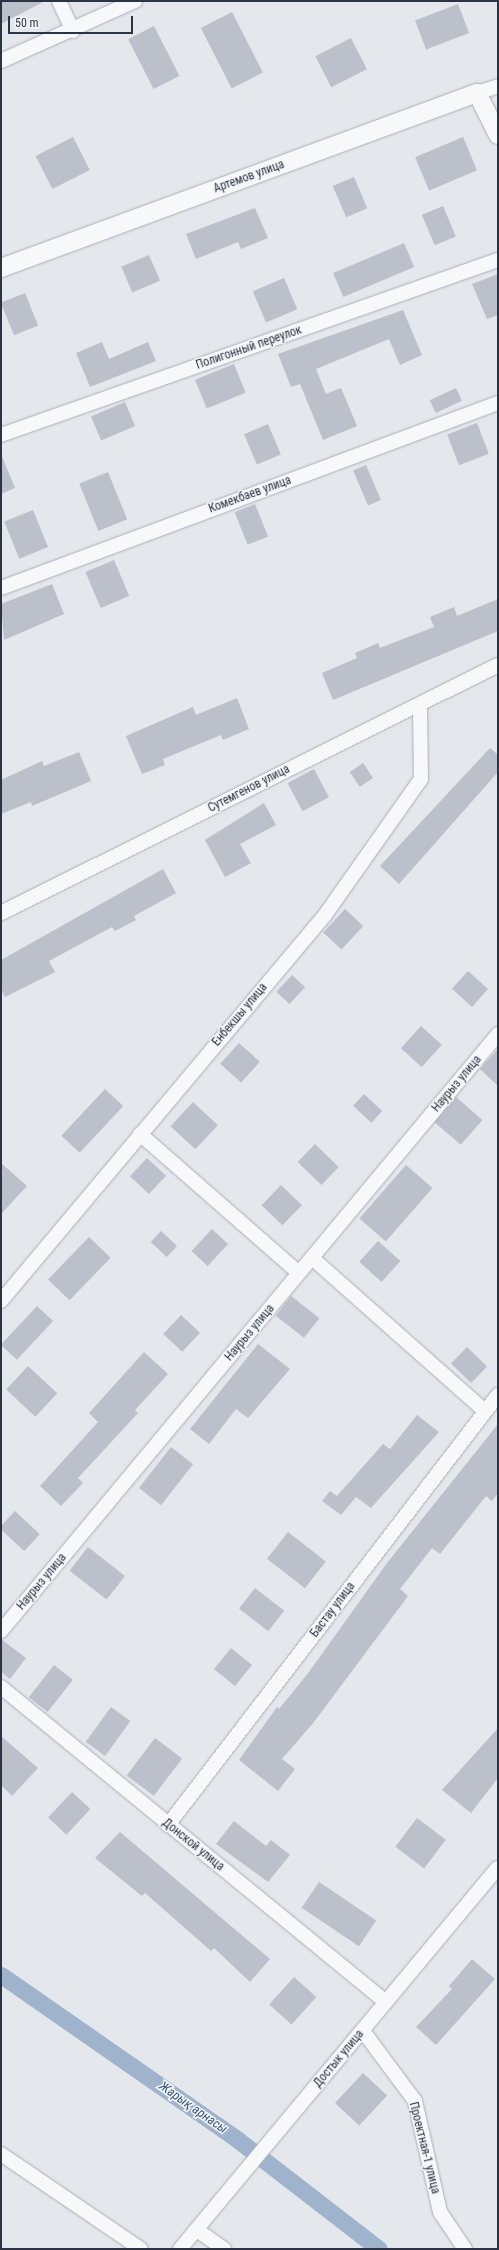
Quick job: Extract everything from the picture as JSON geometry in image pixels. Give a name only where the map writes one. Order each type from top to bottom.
[{"type":"street","points":[[59,1],[73,30]]},
{"type":"street","points":[[1,61],[135,1]]},
{"type":"street","name":"Артемов улица","points":[[1,268],[498,86]]},
{"type":"street","points":[[477,93],[498,135]]},
{"type":"street","name":"Полигонный переулок","points":[[1,435],[498,260]]},
{"type":"street","name":"Комекбаев улица","points":[[1,588],[498,403]]},
{"type":"street","name":"Сутемгенов улица","points":[[1,913],[498,665]]},
{"type":"street","name":"Енбекшы улица","points":[[1,1301],[325,915],[421,779],[420,704]]},
{"type":"street","name":"Наурыз улица","points":[[1,1631],[498,1034]]},
{"type":"street","points":[[140,1134],[299,1273]]},
{"type":"street","points":[[312,1258],[485,1411]]},
{"type":"street","name":"Бастау улица","points":[[168,1825],[498,1395]]},
{"type":"street","name":"Донской улица","points":[[1,1687],[386,2002]]},
{"type":"street","name":"Достык улица","points":[[180,2249],[245,2173],[498,1868]]},
{"type":"street","name":"Проектная-1 улица","points":[[362,2031],[416,2101],[440,2212],[465,2249]]},
{"type":"street","points":[[1,2154],[141,2249]]},
{"type":"street","points":[[197,2230],[224,2249]]},
{"type":"building","points":[[1,1],[45,1],[1,24]]},
{"type":"building","points":[[458,4],[469,33],[426,49],[415,20]]},
{"type":"building","points":[[232,12],[263,73],[232,88],[201,28]]},
{"type":"building","points":[[154,26],[179,76],[154,89],[128,39]]},
{"type":"building","points":[[351,38],[367,69],[331,87],[315,56]]},
{"type":"building","points":[[73,137],[90,170],[52,189],[36,156]]},
{"type":"building","points":[[463,137],[477,170],[429,190],[415,157]]},
{"type":"building","points":[[354,177],[367,208],[346,217],[333,186]]},
{"type":"building","points":[[443,206],[456,236],[435,245],[422,215]]},
{"type":"building","points":[[255,208],[268,238],[241,249],[238,242],[196,259],[186,234]]},
{"type":"building","points":[[404,243],[414,267],[343,297],[333,273]]},
{"type":"building","points":[[149,255],[160,281],[132,292],[121,267]]},
{"type":"building","points":[[498,274],[498,315],[487,319],[472,284]]},
{"type":"building","points":[[284,278],[297,309],[266,323],[253,291]]},
{"type":"building","points":[[25,293],[38,325],[14,335],[1,303]]},
{"type":"building","points":[[403,310],[422,355],[400,365],[389,339],[316,369],[326,394],[341,388],[357,426],[323,440],[300,384],[291,387],[278,354]]},
{"type":"building","points":[[102,342],[109,359],[148,342],[156,361],[90,387],[76,353]]},
{"type":"building","points":[[234,364],[246,393],[207,408],[195,380]]},
{"type":"building","points":[[456,388],[462,401],[436,413],[430,400]]},
{"type":"building","points":[[125,402],[135,426],[101,440],[91,416]]},
{"type":"building","points":[[477,423],[489,454],[459,465],[447,434]]},
{"type":"building","points":[[268,424],[281,454],[257,465],[244,434]]},
{"type":"building","points":[[1,454],[15,488],[1,494]]},
{"type":"building","points":[[366,465],[381,500],[368,505],[353,470]]},
{"type":"building","points":[[108,472],[127,519],[98,531],[79,484]]},
{"type":"building","points":[[255,504],[268,536],[248,545],[235,512]]},
{"type":"building","points":[[33,510],[48,547],[19,559],[4,522]]},
{"type":"building","points":[[114,560],[129,596],[101,608],[85,572]]},
{"type":"building","points":[[52,584],[64,614],[4,640],[1,604]]},
{"type":"building","points":[[498,599],[498,631],[333,700],[322,673],[357,658],[355,653],[378,643],[380,648],[434,627],[430,617],[454,607],[457,616]]},
{"type":"building","points":[[237,698],[249,729],[223,740],[221,735],[163,759],[165,765],[142,774],[126,736],[193,707],[196,715]]},
{"type":"building","points":[[490,748],[498,755],[498,772],[399,884],[380,866]]},
{"type":"building","points":[[79,752],[91,781],[32,806],[31,802],[1,814],[1,780],[42,761],[44,766]]},
{"type":"building","points":[[363,763],[373,778],[360,787],[350,772]]},
{"type":"building","points":[[314,769],[329,797],[303,811],[288,783]]},
{"type":"building","points":[[264,803],[276,825],[240,844],[251,863],[225,877],[205,840]]},
{"type":"building","points":[[163,869],[176,893],[134,916],[136,920],[115,931],[112,927],[49,961],[55,972],[5,997],[1,989],[1,960]]},
{"type":"building","points":[[345,909],[363,926],[341,949],[323,932]]},
{"type":"building","points":[[468,971],[488,989],[472,1007],[452,989]]},
{"type":"building","points":[[292,975],[305,987],[289,1004],[276,992]]},
{"type":"building","points":[[421,1026],[442,1045],[422,1067],[401,1048]]},
{"type":"building","points":[[239,1043],[260,1062],[241,1083],[220,1064]]},
{"type":"building","points":[[498,1049],[498,1086],[480,1069]]},
{"type":"building","points":[[105,1089],[123,1106],[80,1153],[61,1136]]},
{"type":"building","points":[[364,1094],[382,1111],[371,1123],[353,1106]]},
{"type":"building","points":[[456,1097],[482,1120],[461,1145],[434,1122]]},
{"type":"building","points":[[193,1102],[218,1125],[195,1149],[170,1126]]},
{"type":"building","points":[[315,1144],[339,1167],[321,1185],[298,1162]]},
{"type":"building","points":[[147,1158],[166,1176],[149,1194],[130,1176]]},
{"type":"building","points":[[1,1163],[27,1186],[1,1214]]},
{"type":"building","points":[[406,1165],[432,1188],[386,1242],[359,1219]]},
{"type":"building","points":[[281,1185],[302,1205],[282,1225],[262,1205]]},
{"type":"building","points":[[212,1229],[228,1244],[208,1266],[192,1251]]},
{"type":"building","points":[[161,1231],[177,1246],[167,1257],[151,1242]]},
{"type":"building","points":[[89,1237],[111,1258],[70,1300],[48,1279]]},
{"type":"building","points":[[378,1241],[400,1261],[382,1282],[359,1262]]},
{"type":"building","points":[[291,1296],[319,1318],[304,1338],[276,1316]]},
{"type":"building","points":[[37,1306],[53,1321],[17,1360],[1,1345]]},
{"type":"building","points":[[181,1315],[200,1333],[182,1352],[163,1334]]},
{"type":"building","points":[[258,1344],[290,1369],[248,1418],[236,1409],[209,1444],[190,1429]]},
{"type":"building","points":[[467,1347],[487,1366],[471,1383],[451,1364]]},
{"type":"building","points":[[144,1352],[168,1374],[135,1410],[138,1413],[78,1478],[83,1483],[61,1506],[40,1486],[98,1422],[89,1413]]},
{"type":"building","points":[[28,1366],[57,1393],[35,1417],[6,1389]]},
{"type":"building","points":[[417,1415],[439,1432],[371,1508],[356,1497],[341,1515],[322,1501],[330,1491],[337,1496],[383,1444],[390,1449]]},
{"type":"building","points":[[498,1424],[498,1493],[492,1501],[486,1496],[440,1554],[432,1548],[400,1589],[408,1596],[314,1722],[282,1759],[295,1769],[278,1791],[239,1760],[277,1707],[279,1709],[309,1672],[387,1563]]},
{"type":"building","points":[[171,1447],[193,1464],[161,1505],[139,1488]]},
{"type":"building","points":[[15,1511],[40,1534],[24,1551],[1,1529],[1,1526]]},
{"type":"building","points":[[288,1532],[326,1562],[305,1588],[267,1559]]},
{"type":"building","points":[[88,1547],[125,1576],[107,1600],[70,1571]]},
{"type":"building","points":[[255,1588],[284,1611],[268,1631],[239,1608]]},
{"type":"building","points":[[1,1639],[26,1658],[10,1679],[1,1672]]},
{"type":"building","points":[[231,1648],[252,1665],[235,1686],[214,1669]]},
{"type":"building","points":[[54,1665],[73,1680],[48,1712],[29,1697]]},
{"type":"building","points":[[111,1707],[130,1721],[105,1756],[86,1742]]},
{"type":"building","points":[[498,1728],[498,1778],[471,1813],[442,1790]]},
{"type":"building","points":[[1,1736],[38,1768],[12,1796],[1,1785]]},
{"type":"building","points":[[155,1738],[182,1758],[154,1796],[127,1776]]},
{"type":"building","points":[[72,1792],[90,1809],[66,1835],[48,1818]]},
{"type":"building","points":[[417,1818],[446,1840],[424,1868],[395,1847]]},
{"type":"building","points":[[234,1821],[266,1846],[271,1840],[290,1855],[268,1882],[216,1844]]},
{"type":"building","points":[[120,1832],[270,1959],[250,1982],[214,1948],[211,1951],[145,1893],[142,1896],[95,1858]]},
{"type":"building","points":[[319,1882],[376,1921],[359,1946],[302,1908]]},
{"type":"building","points":[[472,1959],[495,1979],[436,2045],[416,2027],[452,1989],[449,1986]]},
{"type":"building","points":[[294,1977],[316,1997],[292,2025],[269,2004]]},
{"type":"building","points":[[363,2073],[387,2096],[359,2125],[335,2103]]},
{"type":"waterway","name":"Жарық арнасы","points":[[1,1975],[238,2140],[379,2249]]}]
